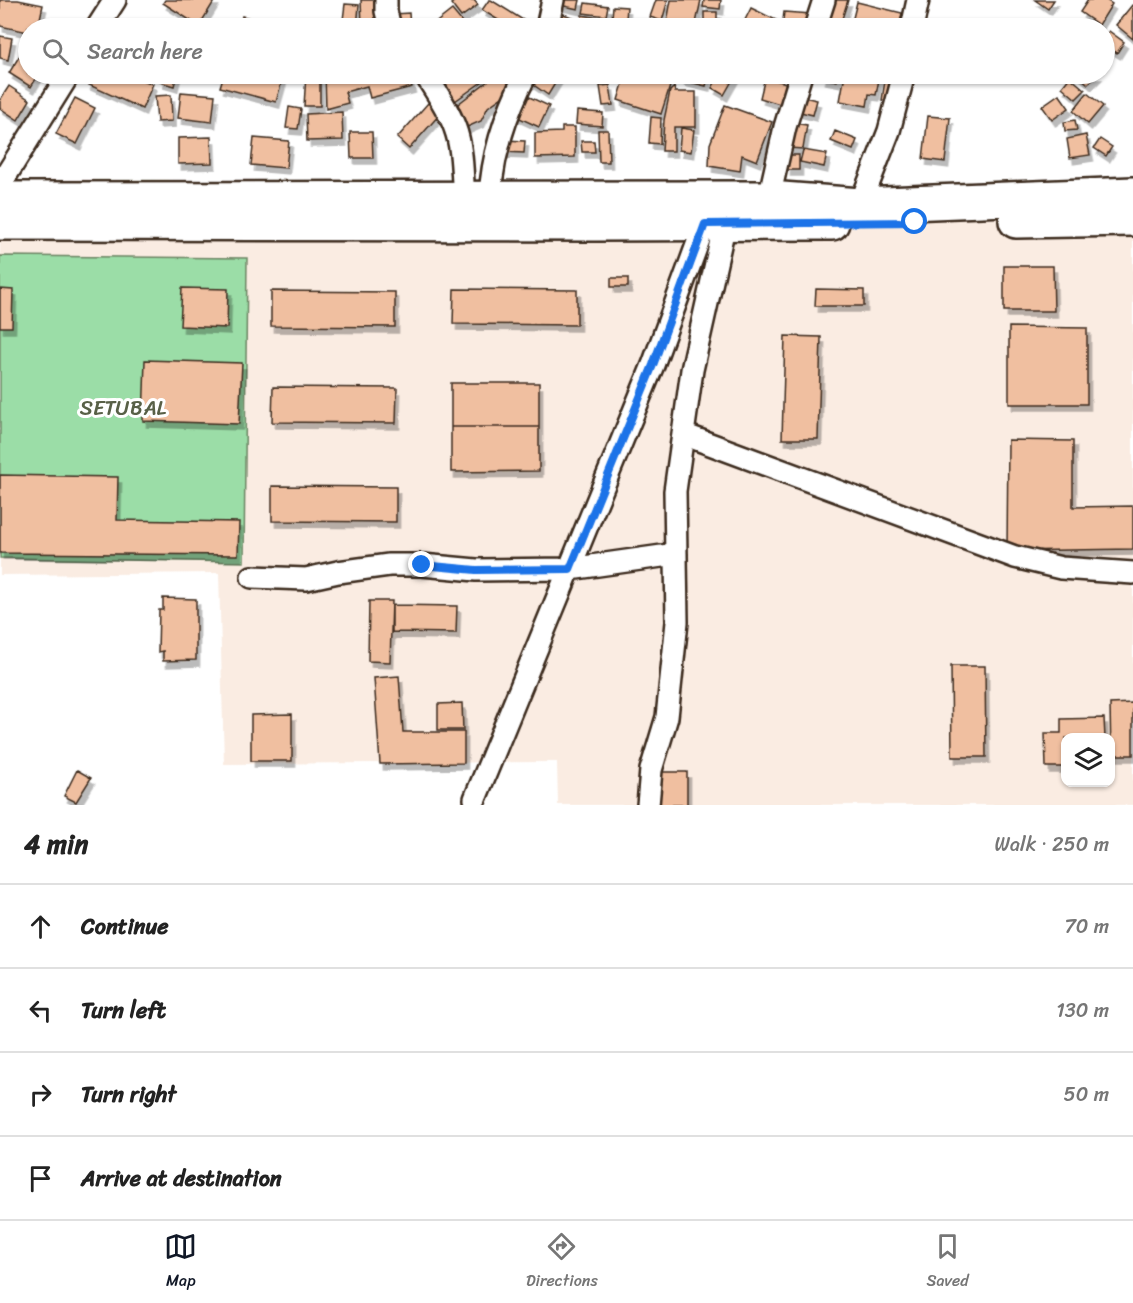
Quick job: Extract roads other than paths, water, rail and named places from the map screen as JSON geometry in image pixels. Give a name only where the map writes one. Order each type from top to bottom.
[{"type":"main road","points":[[0,199],[769,198],[860,205],[1133,194]]},
{"type":"main road","points":[[0,223],[715,223],[1133,219]]},
{"type":"street","points":[[103,18],[115,0]]},
{"type":"street","points":[[386,0],[388,18]]},
{"type":"street","points":[[549,18],[553,0]]},
{"type":"street","points":[[818,18],[824,0]]},
{"type":"street","points":[[914,18],[918,0]]},
{"type":"street","points":[[0,185],[63,84]]},
{"type":"street","points":[[431,84],[456,129],[477,198]]},
{"type":"street","points":[[477,198],[491,173],[522,84]]},
{"type":"street","points":[[769,198],[798,84]]},
{"type":"street","points":[[860,205],[890,131],[902,84]]},
{"type":"street","points":[[648,805],[651,770],[665,725],[670,696],[677,622],[675,491],[715,223]]},
{"type":"street","points":[[476,799],[653,365],[715,223]]},
{"type":"street","points":[[683,434],[1015,557],[1061,568],[1133,573]]},
{"type":"street","points":[[252,577],[306,579],[389,565],[422,565],[476,570],[570,569],[676,554]]},
{"type":"park label","name":"SETUBAL","points":[[123,408]]}]
